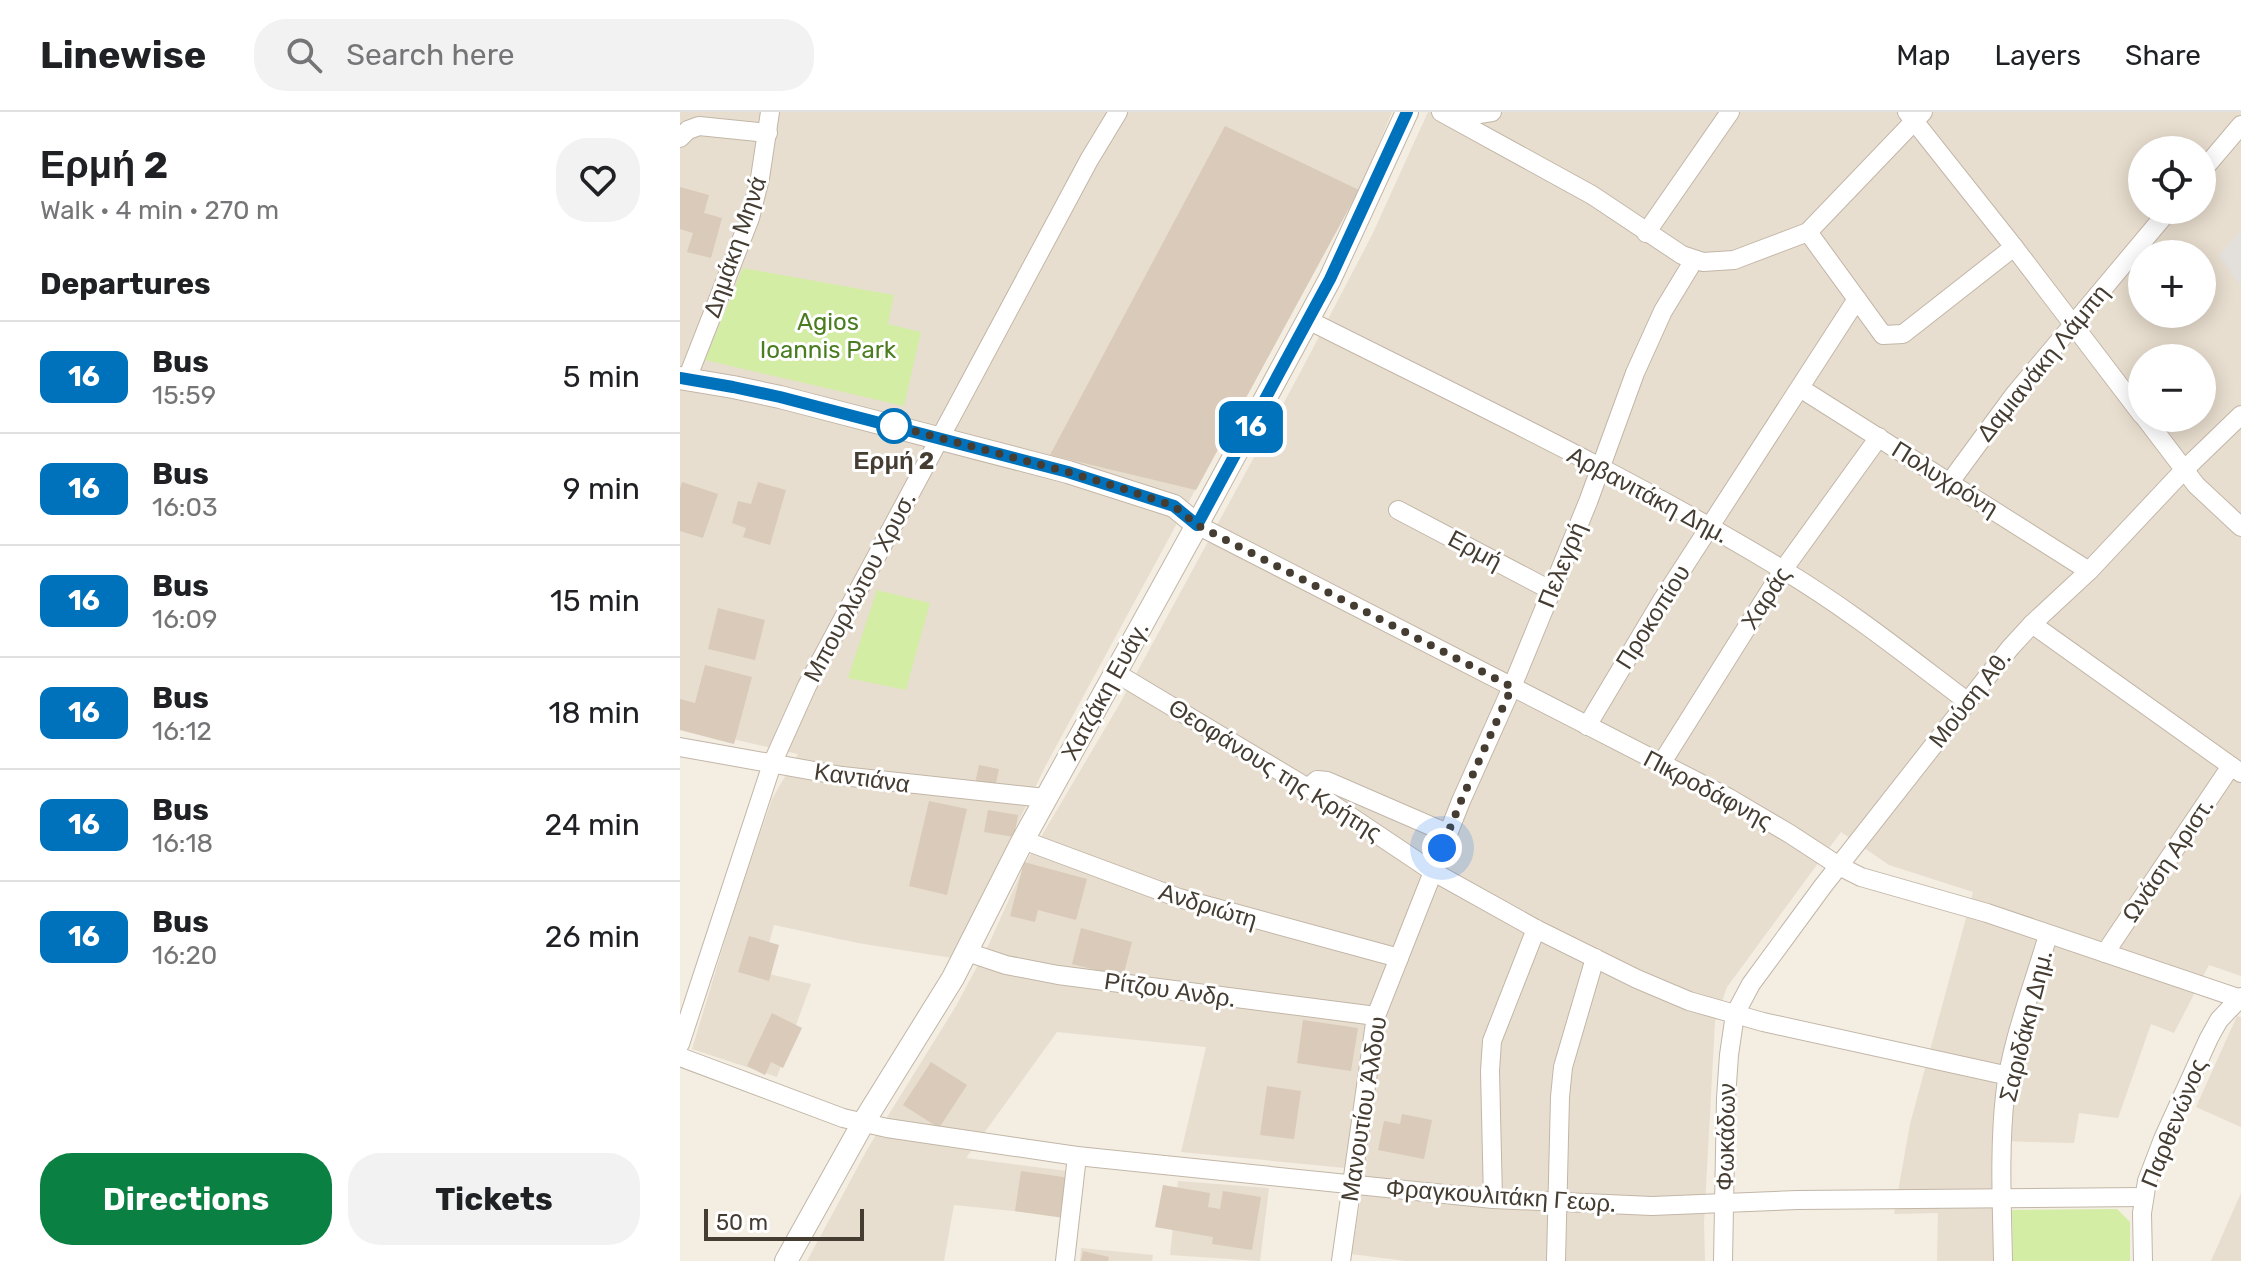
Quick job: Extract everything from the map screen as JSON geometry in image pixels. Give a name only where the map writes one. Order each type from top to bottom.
[{"type":"street","name":"Δημάκη Μηνά","points":[[684,378],[750,218],[760,178],[770,112]]},
{"type":"street","name":"Μπουρλώτου Χρυσ.","points":[[680,1044],[772,764],[811,676],[1089,160],[1118,112]]},
{"type":"street","name":"Χατζάκη Ευάγ.","points":[[786,1261],[863,1123],[930,1018],[967,952],[1045,798],[1308,320],[1345,248],[1407,112]]},
{"type":"street","points":[[1447,115],[1492,112]]},
{"type":"street","points":[[1646,233],[1730,112]]},
{"type":"street","points":[[1447,115],[1579,187],[1676,252],[1712,263],[1734,260],[1808,232],[1915,115],[2128,396]]},
{"type":"street","points":[[2216,154],[2241,125]]},
{"type":"street","points":[[680,138],[688,130],[699,126],[768,133]]},
{"type":"street","name":"Δαμιανάκη Λάμπη","points":[[1950,482],[2014,395],[2157,224]]},
{"type":"street","points":[[1808,232],[1883,335],[1903,334],[2014,247]]},
{"type":"street","name":"Πελεγρή","points":[[1432,871],[1552,591],[1653,331],[1694,260]]},
{"type":"street","name":"Προκοπίου","points":[[1587,726],[1709,526],[1857,299]]},
{"type":"street","name":"Αρβανιτάκη Δημ.","points":[[1308,320],[1600,467],[1709,526],[1783,570],[1968,702]]},
{"type":"street","points":[[684,378],[768,395],[1068,472],[1174,506],[1197,525]]},
{"type":"street","name":"Πολυχρόνη","points":[[1800,388],[2089,571]]},
{"type":"street","name":"Μούση Αθ.","points":[[1735,1014],[1751,984],[1839,866],[2032,624],[2089,571],[2184,470],[2241,415]]},
{"type":"street","points":[[2155,432],[2210,500],[2241,527]]},
{"type":"street","name":"Χαράς","points":[[1661,764],[1783,570],[1879,437]]},
{"type":"street","name":"Ερμή","points":[[1398,510],[1552,591]]},
{"type":"street","name":"Πικροδάφνης","points":[[1197,525],[1729,798],[1839,866],[1875,883],[1987,913],[2240,998]]},
{"type":"street","points":[[2032,624],[2236,769]]},
{"type":"street","name":"Θεοφάνους της Κρήτης","points":[[1116,673],[1308,788],[1432,871],[1536,929],[1674,995],[1735,1014],[2009,1076]]},
{"type":"street","name":"Καντιάνα","points":[[680,747],[842,776],[1045,798]]},
{"type":"street","name":"Ωνάση Αριστ.","points":[[2105,953],[2236,769]]},
{"type":"street","points":[[1308,788],[1317,780],[1327,781],[1447,833]]},
{"type":"street","name":"Ανδριώτη","points":[[1023,840],[1179,898],[1399,958]]},
{"type":"street","name":"Μανουτίου Άλδου","points":[[1341,1261],[1376,1016],[1432,871]]},
{"type":"street","points":[[1493,1199],[1492,1041],[1536,929]]},
{"type":"street","name":"Σαριδάκη Δημ.","points":[[2003,1261],[2005,1096],[2048,935]]},
{"type":"street","name":"Ρίτζου Ανδρ.","points":[[967,952],[1018,968],[1058,975],[1376,1016]]},
{"type":"street","points":[[1556,1261],[1563,1067],[1595,958]]},
{"type":"street","name":"Παρθενώνος","points":[[2143,1261],[2143,1197],[2163,1139],[2209,1038],[2219,1020],[2240,998]]},
{"type":"street","name":"Φωκάδων","points":[[1723,1261],[1726,1098],[1735,1014]]},
{"type":"street","name":"Φραγκουλιτάκη Γεωρ.","points":[[680,1057],[863,1123],[1077,1156],[1493,1199],[1652,1206],[1797,1200],[2143,1197]]},
{"type":"street","points":[[1065,1261],[1077,1156]]},
{"type":"shaded area","points":[[680,112],[1392,112],[1367,173],[1046,765],[952,958],[774,925],[761,972],[811,984],[777,1077],[692,1049],[772,799],[798,754],[680,727]]},
{"type":"shaded area","points":[[1428,112],[2241,112],[2241,976],[2209,965],[2174,1033],[2151,1024],[2118,1118],[2079,1113],[2074,1143],[1996,1141],[1995,1261],[1937,1261],[1938,1213],[1894,1214],[1910,1124],[1973,892],[1889,865],[1841,832],[1727,987],[1715,1022],[1704,1223],[1705,1261],[1406,1261],[1351,1254],[1366,1170],[1181,1152],[1206,1047],[1057,1032],[966,1158],[1067,1171],[1062,1216],[954,1205],[944,1261],[807,1261],[868,1148],[956,1006],[988,946],[1025,864],[1119,705],[1372,235]]},
{"type":"shaded area","points":[[2241,231],[2241,286],[2218,256]]},
{"type":"shaded area","points":[[2237,1016],[2241,1017],[2241,1127],[2196,1107]]},
{"type":"shaded area","points":[[1178,1181],[1269,1188],[1260,1261],[1170,1255]]},
{"type":"shaded area","points":[[2241,1193],[2241,1261],[2211,1261]]},
{"type":"shaded area","points":[[1081,1248],[1153,1255],[1152,1261],[1080,1261]]},
{"type":"green space","name":"Agios Ioannis Park","points":[[743,268],[894,295],[888,324],[921,332],[904,406],[705,360]]},
{"type":"green space","points":[[877,590],[930,603],[906,690],[848,678]]},
{"type":"green space","points":[[2117,1209],[2130,1222],[2130,1261],[2013,1261],[2012,1210]]},
{"type":"building","points":[[1225,126],[1359,190],[1196,490],[1050,455]]},
{"type":"building","points":[[680,187],[709,195],[704,213],[722,218],[711,258],[687,252],[693,233],[680,229]]},
{"type":"building","points":[[682,482],[718,494],[703,538],[680,531]]},
{"type":"building","points":[[758,482],[786,490],[770,545],[743,537],[746,528],[732,523],[738,501],[751,504]]},
{"type":"building","points":[[718,608],[765,620],[755,660],[708,649]]},
{"type":"building","points":[[705,665],[752,677],[734,744],[680,730],[680,699],[695,703]]},
{"type":"building","points":[[979,765],[999,769],[994,792],[974,788]]},
{"type":"building","points":[[929,801],[967,809],[947,895],[909,886]]},
{"type":"building","points":[[988,810],[1018,815],[1014,837],[984,832]]},
{"type":"building","points":[[1024,862],[1087,879],[1076,920],[1038,910],[1035,922],[1010,916]]},
{"type":"building","points":[[1081,928],[1132,942],[1123,977],[1072,964]]},
{"type":"building","points":[[749,936],[779,945],[769,981],[738,972]]},
{"type":"building","points":[[772,1013],[802,1028],[783,1068],[771,1062],[765,1075],[747,1066]]},
{"type":"building","points":[[1303,1020],[1358,1028],[1351,1071],[1297,1063]]},
{"type":"building","points":[[931,1062],[967,1085],[939,1128],[903,1105]]},
{"type":"building","points":[[1267,1086],[1301,1091],[1294,1139],[1260,1135]]},
{"type":"building","points":[[1402,1114],[1432,1120],[1424,1159],[1378,1150],[1384,1121],[1400,1124]]},
{"type":"building","points":[[1021,1171],[1070,1178],[1064,1218],[1015,1211]]},
{"type":"building","points":[[1163,1185],[1210,1193],[1208,1207],[1220,1209],[1223,1191],[1261,1197],[1252,1250],[1212,1244],[1213,1237],[1155,1227]]},
{"type":"building","points":[[1083,1251],[1109,1257],[1108,1261],[1081,1261]]},
{"type":"bus line","name":"16","points":[[680,378],[780,397],[1068,472],[1174,506],[1197,525],[1330,279],[1407,112]]},
{"type":"place","name":"Ερμή 2","points":[[894,426]]},
{"type":"route","points":[[894,426],[891,425],[1068,472],[1174,506],[1197,525],[1512,687],[1442,848]]}]
